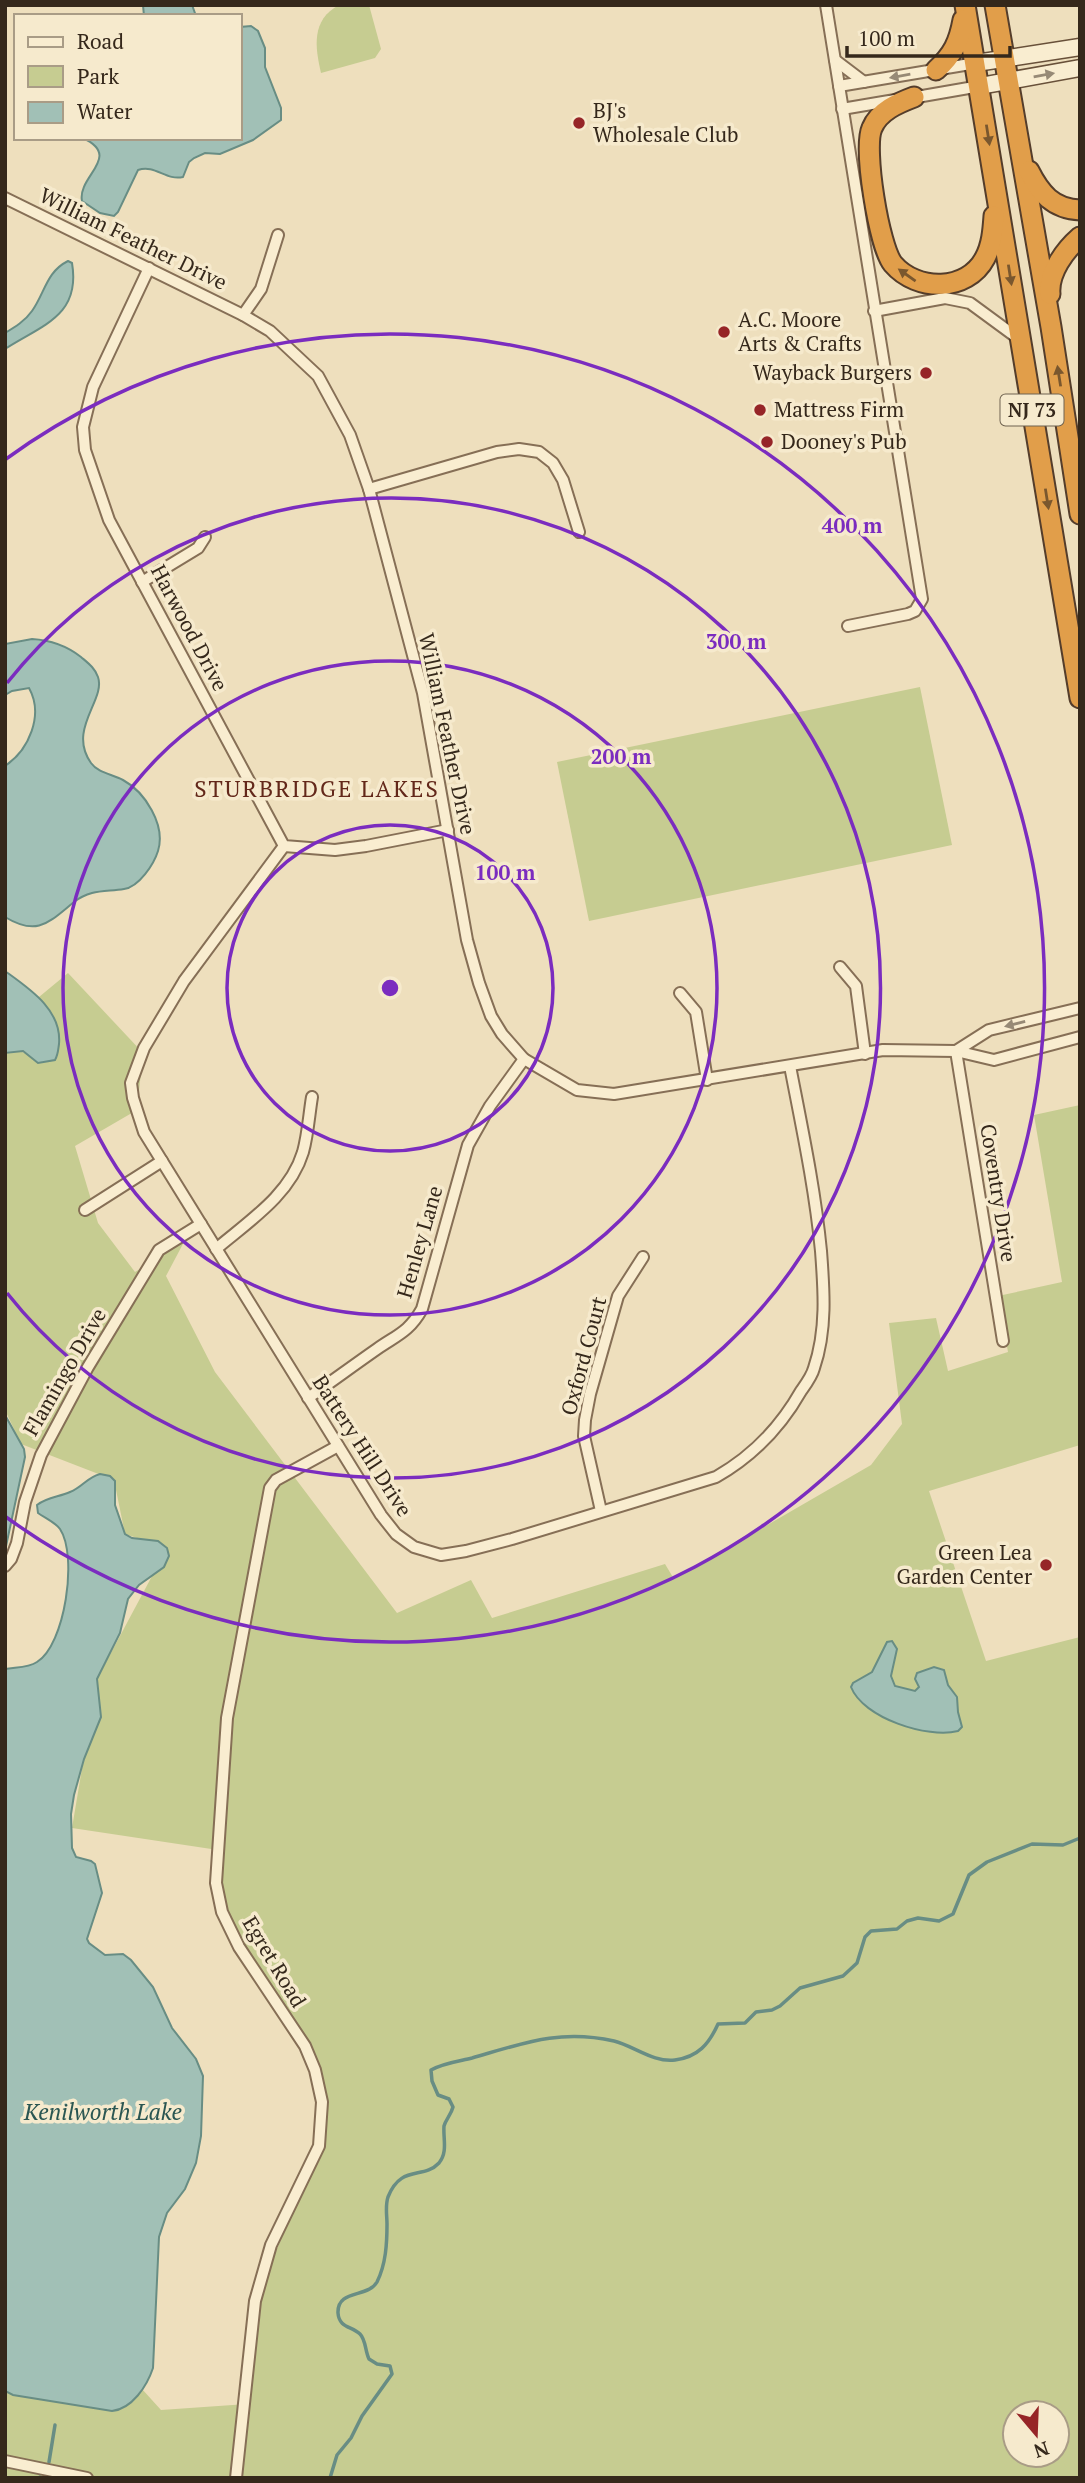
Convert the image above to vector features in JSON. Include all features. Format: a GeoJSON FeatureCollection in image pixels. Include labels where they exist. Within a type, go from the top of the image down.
{"type":"FeatureCollection","features":[{"type":"Feature","properties":{"kind":"highway","name":"NJ 73"},"geometry":{"type":"LineString","coordinates":[[965,5],[1080,698]]}},
{"type":"Feature","properties":{"kind":"highway"},"geometry":{"type":"LineString","coordinates":[[936,70],[950,58],[960,41],[965,5]]}},
{"type":"Feature","properties":{"kind":"highway","name":"NJ 73"},"geometry":{"type":"LineString","coordinates":[[995,5],[1051,327],[1080,514]]}},
{"type":"Feature","properties":{"kind":"highway"},"geometry":{"type":"LineString","coordinates":[[914,97],[896,104],[875,122],[870,131],[867,150],[882,242],[892,264],[918,282],[934,285],[964,279],[984,260],[990,245],[996,183]]}},
{"type":"Feature","properties":{"kind":"highway"},"geometry":{"type":"LineString","coordinates":[[1015,127],[1028,170],[1043,194],[1054,204],[1080,210]]}},
{"type":"Feature","properties":{"kind":"highway"},"geometry":{"type":"LineString","coordinates":[[1051,327],[1049,286],[1067,249],[1080,237]]}},
{"type":"Feature","properties":{"kind":"street"},"geometry":{"type":"LineString","coordinates":[[826,5],[922,598],[915,611],[908,614],[848,626]]}},
{"type":"Feature","properties":{"kind":"street"},"geometry":{"type":"LineString","coordinates":[[839,86],[1080,47]]}},
{"type":"Feature","properties":{"kind":"street"},"geometry":{"type":"LineString","coordinates":[[835,60],[864,82]]}},
{"type":"Feature","properties":{"kind":"street"},"geometry":{"type":"LineString","coordinates":[[842,109],[1080,68]]}},
{"type":"Feature","properties":{"kind":"street","name":"William Feather Drive"},"geometry":{"type":"LineString","coordinates":[[5,198],[243,315],[270,331],[318,376],[350,435],[369,489],[423,693],[467,940],[479,983],[491,1016],[502,1034],[524,1059],[577,1090],[614,1094],[883,1051],[956,1051],[993,1060],[1080,1037]]}},
{"type":"Feature","properties":{"kind":"street"},"geometry":{"type":"LineString","coordinates":[[243,315],[261,289],[278,234]]}},
{"type":"Feature","properties":{"kind":"street","name":"Harwood Drive"},"geometry":{"type":"LineString","coordinates":[[149,268],[93,387],[83,427],[85,450],[109,520],[284,846]]}},
{"type":"Feature","properties":{"kind":"street"},"geometry":{"type":"LineString","coordinates":[[874,311],[945,298],[971,303],[1021,340]]}},
{"type":"Feature","properties":{"kind":"street"},"geometry":{"type":"LineString","coordinates":[[369,489],[497,452],[519,449],[539,453],[553,463],[563,480],[579,532]]}},
{"type":"Feature","properties":{"kind":"street"},"geometry":{"type":"LineString","coordinates":[[142,582],[198,548],[205,537]]}},
{"type":"Feature","properties":{"kind":"street"},"geometry":{"type":"LineString","coordinates":[[284,846],[335,850],[448,830]]}},
{"type":"Feature","properties":{"kind":"street","name":"Battery Hill Drive"},"geometry":{"type":"LineString","coordinates":[[284,846],[184,981],[144,1048],[131,1083],[133,1098],[144,1132],[381,1515],[396,1534],[414,1547],[441,1555],[512,1539],[716,1477],[738,1464],[769,1437],[791,1408],[814,1369],[825,1296],[816,1198],[790,1066]]}},
{"type":"Feature","properties":{"kind":"street"},"geometry":{"type":"LineString","coordinates":[[840,967],[856,986],[865,1054]]}},
{"type":"Feature","properties":{"kind":"street"},"geometry":{"type":"LineString","coordinates":[[680,993],[696,1012],[707,1080]]}},
{"type":"Feature","properties":{"kind":"street"},"geometry":{"type":"LineString","coordinates":[[956,1051],[989,1030],[1080,1008]]}},
{"type":"Feature","properties":{"kind":"street","name":"Coventry Drive"},"geometry":{"type":"LineString","coordinates":[[956,1051],[1003,1341]]}},
{"type":"Feature","properties":{"kind":"street","name":"Henley Lane"},"geometry":{"type":"LineString","coordinates":[[308,1398],[405,1332],[414,1323],[422,1309],[468,1145],[490,1106],[524,1059]]}},
{"type":"Feature","properties":{"kind":"street"},"geometry":{"type":"LineString","coordinates":[[216,1249],[277,1197],[288,1182],[303,1149],[312,1097]]}},
{"type":"Feature","properties":{"kind":"street"},"geometry":{"type":"LineString","coordinates":[[85,1210],[162,1161]]}},
{"type":"Feature","properties":{"kind":"street","name":"Flamingo Drive"},"geometry":{"type":"LineString","coordinates":[[5,1566],[18,1543],[24,1502],[41,1455],[88,1367],[159,1250],[201,1224]]}},
{"type":"Feature","properties":{"kind":"street","name":"Oxford Court"},"geometry":{"type":"LineString","coordinates":[[601,1511],[584,1436],[585,1420],[618,1296],[643,1257]]}},
{"type":"Feature","properties":{"kind":"street","name":"Egret Road"},"geometry":{"type":"LineString","coordinates":[[236,2478],[255,2301],[274,2237],[318,2146],[322,2102],[315,2070],[305,2046],[239,1947],[222,1912],[216,1883],[225,1736],[271,1485],[338,1446]]}},
{"type":"Feature","properties":{"kind":"street"},"geometry":{"type":"LineString","coordinates":[[5,2462],[87,2478]]}},
{"type":"Feature","properties":{"kind":"green space"},"geometry":{"type":"Polygon","coordinates":[[[339,5],[369,5],[381,49],[375,58],[321,73],[317,54],[319,26],[330,11],[339,5]]]}},
{"type":"Feature","properties":{"kind":"green space"},"geometry":{"type":"Polygon","coordinates":[[[920,687],[952,845],[589,921],[557,762],[920,687]]]}},
{"type":"Feature","properties":{"kind":"green space"},"geometry":{"type":"Polygon","coordinates":[[[68,973],[143,1053],[137,1110],[75,1146],[98,1223],[135,1272],[184,1242],[166,1276],[215,1372],[397,1613],[471,1580],[492,1618],[665,1564],[674,1579],[871,1465],[902,1424],[889,1323],[936,1318],[948,1371],[1008,1352],[998,1296],[1062,1282],[1034,1115],[1080,1105],[1080,1445],[929,1491],[986,1661],[1080,1637],[1080,2478],[5,2478],[5,2388],[112,2410],[142,2389],[161,2410],[247,2404],[260,2287],[322,2147],[325,2093],[220,1907],[218,1850],[72,1828],[97,1679],[167,1548],[125,1534],[114,1480],[21,1444],[5,1410],[5,1048],[54,1060],[39,997],[68,973]]]}},
{"type":"Feature","properties":{"kind":"water"},"geometry":{"type":"Polygon","coordinates":[[[143,5],[192,5],[195,14],[144,14],[143,5]]]}},
{"type":"Feature","properties":{"kind":"water"},"geometry":{"type":"Polygon","coordinates":[[[251,26],[258,31],[265,48],[265,67],[281,108],[281,120],[253,140],[220,154],[205,153],[194,158],[189,162],[183,177],[171,177],[150,169],[138,170],[114,216],[100,213],[82,201],[82,192],[99,160],[99,152],[86,140],[242,140],[242,27],[251,26]]]}},
{"type":"Feature","properties":{"kind":"water"},"geometry":{"type":"Polygon","coordinates":[[[68,261],[72,263],[73,281],[71,295],[65,307],[45,325],[5,349],[5,333],[29,315],[50,277],[68,261]]]}},
{"type":"Feature","properties":{"kind":"water"},"geometry":{"type":"Polygon","coordinates":[[[32,639],[52,642],[70,650],[84,659],[95,671],[99,686],[85,727],[85,750],[94,766],[123,780],[139,792],[152,810],[160,841],[153,862],[135,884],[124,889],[86,895],[50,921],[26,926],[5,917],[5,766],[14,759],[27,741],[32,731],[35,709],[29,688],[5,695],[5,644],[32,639]]]}},
{"type":"Feature","properties":{"kind":"water"},"geometry":{"type":"Polygon","coordinates":[[[5,971],[43,1001],[50,1011],[59,1032],[55,1060],[38,1063],[23,1051],[5,1053],[5,971]]]}},
{"type":"Feature","properties":{"kind":"water"},"geometry":{"type":"Polygon","coordinates":[[[5,1415],[24,1449],[25,1457],[5,1551],[5,1415]]]}},
{"type":"Feature","properties":{"kind":"water","name":"Kenilworth Lake"},"geometry":{"type":"Polygon","coordinates":[[[100,1474],[110,1476],[115,1481],[115,1505],[125,1534],[132,1538],[158,1541],[167,1548],[169,1556],[164,1567],[139,1585],[128,1599],[120,1633],[97,1679],[101,1717],[84,1759],[71,1814],[72,1848],[76,1857],[95,1864],[102,1893],[87,1939],[105,1955],[123,1954],[131,1960],[153,1987],[172,2028],[196,2059],[203,2076],[201,2136],[196,2163],[185,2189],[167,2213],[159,2237],[153,2368],[138,2396],[126,2406],[112,2411],[13,2395],[5,2391],[5,1669],[33,1664],[47,1653],[55,1638],[66,1599],[68,1559],[65,1542],[60,1529],[38,1513],[37,1505],[66,1494],[100,1474]]]}},
{"type":"Feature","properties":{"kind":"water"},"geometry":{"type":"Polygon","coordinates":[[[892,1641],[897,1649],[891,1676],[895,1686],[915,1691],[919,1687],[915,1679],[917,1673],[934,1667],[944,1670],[948,1685],[957,1697],[962,1727],[958,1731],[930,1732],[898,1724],[882,1717],[858,1698],[851,1687],[853,1683],[872,1672],[887,1642],[892,1641]]]}},
{"type":"Feature","properties":{"kind":"waterway"},"geometry":{"type":"LineString","coordinates":[[330,2478],[337,2455],[392,2374],[390,2366],[377,2364],[369,2359],[362,2336],[343,2324],[339,2318],[339,2305],[342,2300],[373,2287],[377,2282],[384,2261],[387,2204],[393,2187],[406,2176],[433,2168],[443,2154],[444,2126],[453,2107],[449,2099],[438,2095],[431,2070],[542,2039],[576,2036],[622,2043],[659,2059],[675,2060],[690,2056],[707,2043],[718,2024],[745,2023],[756,2012],[780,2006],[800,1988],[843,1976],[857,1963],[865,1937],[871,1931],[897,1929],[907,1921],[918,1918],[939,1921],[953,1914],[969,1875],[987,1862],[1032,1844],[1063,1845],[1080,1838]]}},
{"type":"Feature","properties":{"kind":"waterway"},"geometry":{"type":"LineString","coordinates":[[49,2462],[55,2425]]}},
{"type":"Feature","properties":{"kind":"place","name":"BJ's Wholesale Club"},"geometry":{"type":"Point","coordinates":[579,123]}},
{"type":"Feature","properties":{"kind":"place","name":"A.C. Moore Arts & Crafts"},"geometry":{"type":"Point","coordinates":[724,332]}},
{"type":"Feature","properties":{"kind":"place","name":"Wayback Burgers"},"geometry":{"type":"Point","coordinates":[926,373]}},
{"type":"Feature","properties":{"kind":"place","name":"Mattress Firm"},"geometry":{"type":"Point","coordinates":[760,410]}},
{"type":"Feature","properties":{"kind":"place","name":"Dooney's Pub"},"geometry":{"type":"Point","coordinates":[767,442]}},
{"type":"Feature","properties":{"kind":"place","name":"Green Lea Garden Center"},"geometry":{"type":"Point","coordinates":[1046,1565]}},
{"type":"Feature","properties":{"kind":"district","name":"STURBRIDGE LAKES"},"geometry":{"type":"Point","coordinates":[317,789]}}]}
